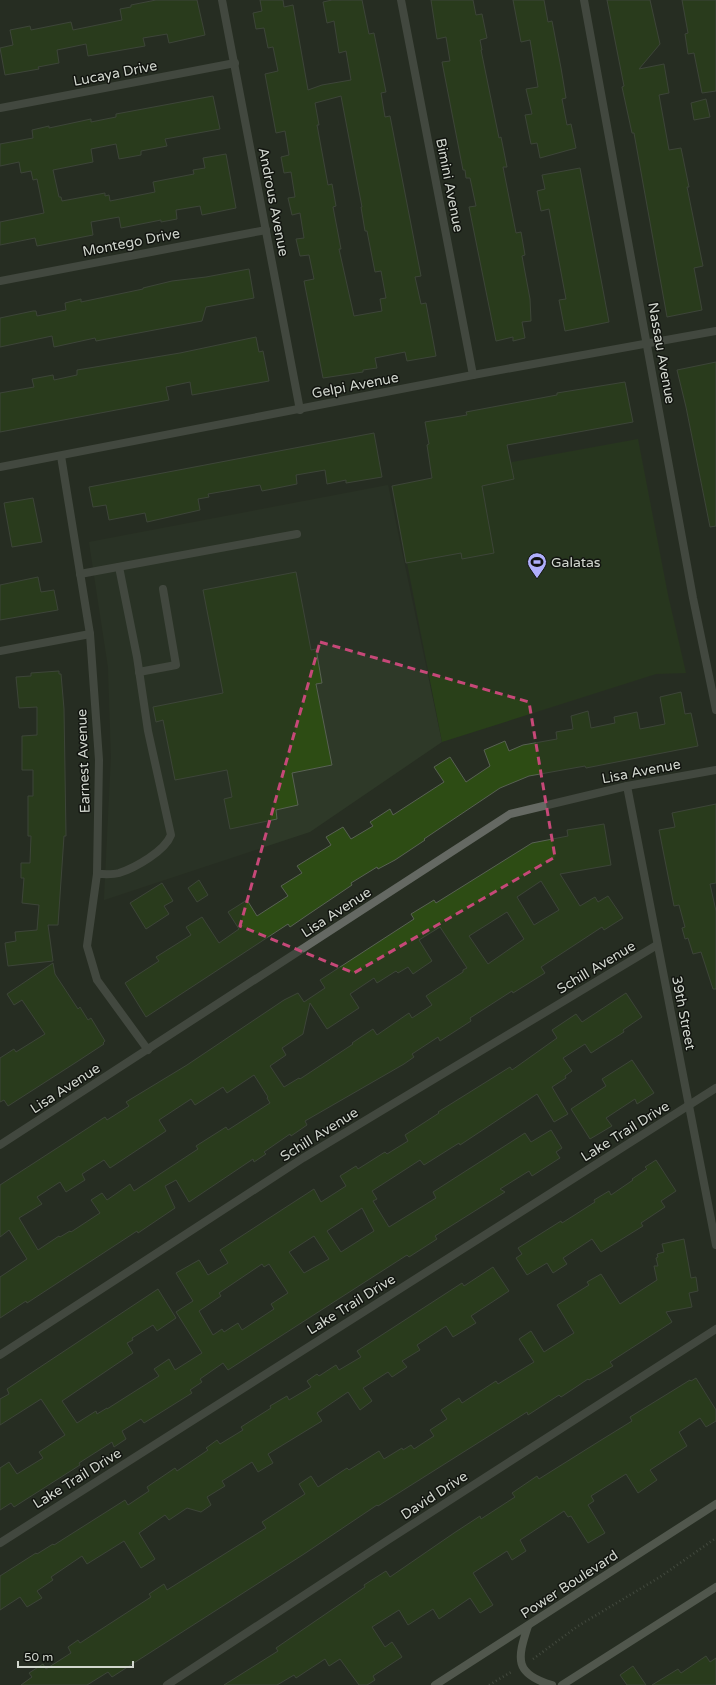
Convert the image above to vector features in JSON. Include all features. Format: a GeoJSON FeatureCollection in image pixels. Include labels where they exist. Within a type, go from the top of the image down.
{"type":"FeatureCollection","features":[{"type":"Feature","properties":{"kind":"street","name":"Androus Avenue"},"geometry":{"type":"LineString","coordinates":[[222,0],[300,410]]}},
{"type":"Feature","properties":{"kind":"street","name":"Bimini Avenue"},"geometry":{"type":"LineString","coordinates":[[401,0],[473,375]]}},
{"type":"Feature","properties":{"kind":"street","name":"Nassau Avenue"},"geometry":{"type":"LineString","coordinates":[[584,0],[693,598],[716,710]]}},
{"type":"Feature","properties":{"kind":"street","name":"Lucaya Drive"},"geometry":{"type":"LineString","coordinates":[[0,108],[235,63]]}},
{"type":"Feature","properties":{"kind":"street","name":"Montego Drive"},"geometry":{"type":"LineString","coordinates":[[0,281],[266,230]]}},
{"type":"Feature","properties":{"kind":"street","name":"Gelpi Avenue"},"geometry":{"type":"LineString","coordinates":[[0,467],[300,410],[473,375],[716,331]]}},
{"type":"Feature","properties":{"kind":"street","name":"Earnest Avenue"},"geometry":{"type":"LineString","coordinates":[[62,456],[90,634],[99,760],[97,874],[87,946],[97,980],[148,1050]]}},
{"type":"Feature","properties":{"kind":"street"},"geometry":{"type":"LineString","coordinates":[[80,574],[297,534]]}},
{"type":"Feature","properties":{"kind":"street"},"geometry":{"type":"LineString","coordinates":[[97,874],[119,873],[144,861],[168,843],[171,835],[148,731],[140,672],[120,567]]}},
{"type":"Feature","properties":{"kind":"street"},"geometry":{"type":"LineString","coordinates":[[140,672],[176,666],[163,589]]}},
{"type":"Feature","properties":{"kind":"street"},"geometry":{"type":"LineString","coordinates":[[0,651],[90,634]]}},
{"type":"Feature","properties":{"kind":"street","name":"Lisa Avenue"},"geometry":{"type":"LineString","coordinates":[[0,1145],[510,814],[627,786],[716,770]]}},
{"type":"Feature","properties":{"kind":"street","name":"39th Street"},"geometry":{"type":"LineString","coordinates":[[627,786],[716,1245]]}},
{"type":"Feature","properties":{"kind":"street","name":"Schill Avenue"},"geometry":{"type":"LineString","coordinates":[[0,1355],[303,1158],[658,945]]}},
{"type":"Feature","properties":{"kind":"street","name":"Lake Trail Drive"},"geometry":{"type":"LineString","coordinates":[[0,1543],[716,1088]]}},
{"type":"Feature","properties":{"kind":"street","name":"David Drive"},"geometry":{"type":"LineString","coordinates":[[167,1685],[395,1535],[716,1329]]}},
{"type":"Feature","properties":{"kind":"street","name":"Power Boulevard"},"geometry":{"type":"LineString","coordinates":[[435,1685],[716,1504]]}},
{"type":"Feature","properties":{"kind":"street"},"geometry":{"type":"LineString","coordinates":[[562,1685],[716,1588]]}},
{"type":"Feature","properties":{"kind":"street"},"geometry":{"type":"LineString","coordinates":[[528,1626],[520,1650],[520,1660],[522,1665],[529,1675],[537,1681],[552,1685]]}},
{"type":"Feature","properties":{"kind":"path"},"geometry":{"type":"LineString","coordinates":[[489,1685],[536,1657],[578,1626],[660,1577],[716,1538]]}},
{"type":"Feature","properties":{"kind":"highlighted area"},"geometry":{"type":"Polygon","coordinates":[[[320,642],[529,702],[555,857],[354,973],[240,926],[320,642]]]}},
{"type":"Feature","properties":{"kind":"shaded area"},"geometry":{"type":"Polygon","coordinates":[[[388,485],[442,742],[310,832],[104,900],[111,757],[108,667],[89,542],[388,485]]]}},
{"type":"Feature","properties":{"kind":"green space","name":"Galatas"},"geometry":{"type":"Polygon","coordinates":[[[638,439],[668,595],[686,673],[656,674],[442,742],[392,486],[469,470],[638,439]]]}},
{"type":"Feature","properties":{"kind":"building"},"geometry":{"type":"Polygon","coordinates":[[[156,0],[197,0],[205,35],[169,43],[167,34],[143,38],[145,46],[88,56],[86,44],[57,50],[59,63],[38,67],[39,69],[5,75],[0,48],[13,45],[10,30],[30,26],[31,30],[71,22],[73,30],[122,20],[120,9],[131,7],[131,5],[156,0]]]}},
{"type":"Feature","properties":{"kind":"building"},"geometry":{"type":"Polygon","coordinates":[[[260,0],[283,0],[284,7],[293,5],[308,90],[322,85],[351,80],[346,51],[339,53],[334,21],[327,23],[323,2],[332,0],[362,0],[369,34],[374,33],[386,92],[381,93],[385,117],[390,116],[421,276],[415,277],[421,304],[426,303],[436,356],[407,361],[405,352],[375,358],[377,368],[363,370],[363,372],[323,378],[304,281],[314,279],[309,255],[300,256],[296,239],[304,238],[300,213],[292,215],[288,198],[295,197],[291,172],[284,173],[281,157],[289,155],[285,131],[276,133],[265,74],[278,71],[273,47],[268,48],[264,28],[256,29],[253,13],[262,11],[260,0]],[[341,96],[315,103],[319,125],[317,125],[328,185],[332,184],[336,206],[333,207],[341,249],[339,249],[354,316],[382,311],[380,299],[386,298],[381,271],[375,272],[367,231],[365,231],[362,207],[341,96]]]}},
{"type":"Feature","properties":{"kind":"building"},"geometry":{"type":"Polygon","coordinates":[[[431,0],[473,0],[476,15],[482,14],[487,38],[480,40],[481,50],[499,138],[501,137],[507,167],[503,167],[516,233],[521,232],[525,255],[522,256],[530,299],[531,321],[522,322],[525,338],[513,341],[513,337],[496,341],[469,207],[476,206],[470,178],[466,178],[465,170],[463,170],[442,62],[450,61],[446,37],[437,39],[431,0]]]}},
{"type":"Feature","properties":{"kind":"building"},"geometry":{"type":"Polygon","coordinates":[[[513,0],[544,0],[548,22],[552,21],[561,68],[566,98],[562,99],[567,125],[571,124],[576,148],[540,158],[537,143],[531,144],[525,115],[532,114],[526,89],[538,87],[530,40],[521,42],[513,0]]]}},
{"type":"Feature","properties":{"kind":"building"},"geometry":{"type":"Polygon","coordinates":[[[607,0],[650,0],[660,44],[639,69],[664,64],[669,93],[659,95],[669,150],[681,148],[689,187],[687,187],[703,266],[694,268],[702,310],[667,317],[634,133],[632,133],[622,87],[624,86],[607,0]]]}},
{"type":"Feature","properties":{"kind":"building"},"geometry":{"type":"Polygon","coordinates":[[[682,0],[716,0],[716,91],[702,93],[694,53],[688,54],[685,34],[688,33],[682,0]]]}},
{"type":"Feature","properties":{"kind":"building"},"geometry":{"type":"Polygon","coordinates":[[[213,96],[220,129],[165,139],[167,146],[141,151],[141,155],[119,159],[116,144],[91,149],[93,162],[53,170],[59,197],[61,197],[62,201],[105,193],[105,196],[109,195],[110,201],[155,192],[153,182],[194,174],[193,170],[205,168],[203,158],[226,154],[236,208],[202,215],[200,206],[176,210],[177,219],[161,222],[161,220],[121,228],[119,217],[91,222],[93,235],[37,246],[35,238],[0,245],[0,222],[44,213],[37,179],[33,180],[31,171],[21,173],[19,162],[0,166],[0,144],[33,138],[32,130],[49,126],[49,128],[91,119],[91,122],[116,117],[116,114],[213,96]]]}},
{"type":"Feature","properties":{"kind":"building"},"geometry":{"type":"Polygon","coordinates":[[[706,99],[710,117],[694,120],[691,103],[706,99]]]}},
{"type":"Feature","properties":{"kind":"building"},"geometry":{"type":"Polygon","coordinates":[[[580,168],[609,322],[565,331],[559,300],[566,299],[549,209],[541,211],[537,191],[545,189],[542,175],[580,168]]]}},
{"type":"Feature","properties":{"kind":"building"},"geometry":{"type":"Polygon","coordinates":[[[249,269],[254,298],[206,307],[202,321],[96,341],[95,338],[54,347],[52,336],[0,347],[0,318],[33,311],[36,311],[37,316],[66,310],[65,303],[81,299],[81,302],[143,289],[172,281],[206,277],[249,269]]]}},
{"type":"Feature","properties":{"kind":"building"},"geometry":{"type":"Polygon","coordinates":[[[256,337],[259,352],[263,351],[269,381],[192,395],[190,382],[166,387],[169,400],[0,432],[0,393],[34,387],[32,379],[53,375],[54,380],[77,375],[77,370],[180,353],[256,337]]]}},
{"type":"Feature","properties":{"kind":"building"},"geometry":{"type":"Polygon","coordinates":[[[716,362],[716,526],[710,527],[677,370],[716,362]]]}},
{"type":"Feature","properties":{"kind":"building"},"geometry":{"type":"Polygon","coordinates":[[[625,382],[633,422],[507,445],[514,479],[482,486],[494,553],[462,559],[461,553],[406,563],[392,486],[432,478],[427,445],[429,444],[425,422],[467,415],[466,412],[557,395],[557,393],[625,382]]]}},
{"type":"Feature","properties":{"kind":"building"},"geometry":{"type":"Polygon","coordinates":[[[374,433],[382,477],[346,483],[346,480],[327,484],[325,470],[296,475],[297,484],[262,491],[260,485],[208,494],[209,497],[198,499],[200,510],[147,522],[145,513],[109,520],[106,505],[93,507],[89,487],[374,433]]]}},
{"type":"Feature","properties":{"kind":"building"},"geometry":{"type":"Polygon","coordinates":[[[33,498],[42,542],[12,547],[4,503],[33,498]]]}},
{"type":"Feature","properties":{"kind":"building"},"geometry":{"type":"Polygon","coordinates":[[[296,572],[311,650],[316,649],[322,683],[316,684],[332,765],[292,773],[298,805],[276,810],[277,819],[230,829],[224,799],[232,797],[227,770],[175,780],[163,720],[156,722],[153,707],[223,693],[203,590],[296,572]]]}},
{"type":"Feature","properties":{"kind":"building"},"geometry":{"type":"Polygon","coordinates":[[[38,577],[41,592],[54,590],[58,610],[0,620],[0,585],[38,577]]]}},
{"type":"Feature","properties":{"kind":"building"},"geometry":{"type":"Polygon","coordinates":[[[59,671],[59,674],[61,674],[64,709],[66,836],[64,836],[58,925],[48,925],[53,961],[8,966],[5,943],[16,941],[15,932],[37,930],[39,905],[22,903],[24,878],[21,878],[21,863],[30,863],[31,836],[28,836],[28,796],[33,796],[33,770],[22,770],[22,736],[37,735],[37,707],[19,708],[16,677],[31,676],[31,673],[59,671]]]}},
{"type":"Feature","properties":{"kind":"building"},"geometry":{"type":"Polygon","coordinates":[[[681,692],[685,714],[691,713],[698,746],[586,768],[585,766],[529,776],[500,788],[395,860],[378,869],[377,867],[351,883],[352,885],[290,927],[288,924],[146,1017],[125,983],[159,961],[156,957],[191,935],[186,927],[202,917],[219,943],[239,929],[228,912],[247,900],[257,916],[288,896],[281,886],[302,873],[297,866],[331,845],[326,837],[343,827],[351,839],[373,826],[370,822],[390,809],[393,815],[444,782],[434,767],[450,757],[466,782],[490,766],[484,750],[505,741],[509,751],[523,745],[557,739],[556,732],[573,729],[571,716],[588,711],[591,728],[615,723],[614,717],[637,712],[640,729],[665,724],[660,697],[681,692]]]}},
{"type":"Feature","properties":{"kind":"building"},"geometry":{"type":"Polygon","coordinates":[[[716,804],[716,883],[710,884],[716,911],[716,989],[713,989],[701,952],[693,954],[688,938],[685,939],[682,928],[685,927],[679,905],[674,906],[659,830],[675,827],[672,813],[716,804]]]}},
{"type":"Feature","properties":{"kind":"building"},"geometry":{"type":"Polygon","coordinates":[[[604,824],[611,865],[560,874],[580,906],[595,897],[598,902],[608,896],[623,918],[604,930],[602,927],[541,967],[545,973],[513,993],[512,991],[470,1018],[471,1021],[440,1041],[438,1037],[412,1054],[414,1057],[404,1064],[305,1121],[307,1125],[291,1136],[290,1134],[264,1152],[266,1154],[254,1162],[253,1159],[189,1202],[176,1180],[165,1186],[175,1208],[27,1303],[26,1301],[0,1318],[0,1277],[27,1259],[9,1230],[0,1237],[0,1185],[105,1117],[107,1120],[129,1106],[126,1102],[187,1065],[284,1000],[298,993],[304,1002],[325,988],[320,980],[414,919],[411,914],[434,900],[436,903],[532,843],[568,836],[567,830],[604,824]],[[541,881],[517,897],[534,925],[559,910],[541,881]],[[507,912],[469,936],[488,964],[524,939],[507,912]],[[440,927],[419,940],[432,961],[413,974],[408,967],[398,973],[396,971],[377,983],[374,978],[350,994],[359,1008],[327,1029],[310,1003],[303,1034],[282,1048],[286,1055],[270,1066],[284,1087],[299,1078],[300,1079],[373,1029],[377,1035],[409,1013],[412,1018],[432,1005],[426,996],[467,968],[440,927]],[[254,1075],[227,1093],[223,1087],[195,1105],[191,1099],[159,1120],[166,1131],[110,1168],[104,1160],[82,1174],[85,1180],[66,1192],[60,1182],[37,1197],[42,1204],[19,1218],[38,1250],[59,1236],[60,1237],[70,1231],[71,1232],[100,1213],[91,1200],[102,1193],[107,1200],[130,1184],[134,1191],[198,1149],[196,1146],[226,1127],[228,1130],[270,1103],[267,1098],[268,1097],[254,1075]]]}},
{"type":"Feature","properties":{"kind":"building"},"geometry":{"type":"Polygon","coordinates":[[[199,880],[208,895],[197,902],[188,888],[199,880]]]}},
{"type":"Feature","properties":{"kind":"building"},"geometry":{"type":"Polygon","coordinates":[[[162,883],[173,901],[164,906],[169,914],[146,929],[130,903],[162,883]]]}},
{"type":"Feature","properties":{"kind":"building"},"geometry":{"type":"Polygon","coordinates":[[[53,963],[55,974],[78,1009],[80,1007],[88,1020],[91,1018],[105,1041],[103,1043],[104,1044],[8,1106],[4,1100],[0,1102],[0,1058],[14,1049],[16,1052],[45,1034],[22,1000],[14,1005],[7,994],[53,963]]]}},
{"type":"Feature","properties":{"kind":"building"},"geometry":{"type":"Polygon","coordinates":[[[626,993],[642,1017],[623,1030],[624,1032],[591,1053],[585,1044],[563,1058],[572,1071],[565,1076],[566,1078],[552,1087],[568,1114],[554,1122],[537,1094],[460,1145],[459,1143],[424,1165],[420,1160],[372,1191],[377,1199],[373,1201],[389,1227],[436,1198],[433,1192],[525,1133],[531,1142],[551,1130],[562,1148],[556,1152],[560,1158],[532,1176],[529,1171],[500,1189],[505,1192],[435,1236],[437,1239],[409,1257],[407,1255],[228,1370],[223,1363],[200,1379],[202,1382],[190,1390],[192,1393],[144,1423],[141,1419],[122,1431],[126,1439],[114,1447],[112,1442],[79,1463],[80,1465],[14,1507],[11,1503],[0,1510],[0,1468],[9,1462],[17,1474],[43,1458],[39,1452],[65,1435],[41,1399],[0,1425],[0,1399],[9,1394],[7,1389],[158,1289],[176,1318],[157,1331],[153,1325],[132,1338],[133,1340],[127,1343],[133,1353],[62,1401],[77,1423],[96,1411],[97,1414],[107,1409],[159,1376],[154,1369],[169,1359],[175,1370],[202,1353],[176,1312],[193,1301],[176,1273],[199,1260],[208,1275],[228,1263],[220,1250],[314,1189],[321,1202],[346,1186],[340,1176],[356,1166],[358,1169],[385,1152],[387,1154],[408,1141],[405,1135],[439,1113],[438,1112],[510,1067],[512,1070],[557,1038],[552,1030],[576,1014],[582,1022],[626,993]],[[362,1208],[327,1231],[341,1252],[374,1231],[362,1208]],[[314,1236],[289,1252],[304,1273],[329,1259],[314,1236]],[[262,1264],[219,1293],[221,1296],[199,1311],[213,1335],[222,1329],[224,1332],[238,1323],[242,1330],[274,1309],[271,1304],[288,1293],[269,1264],[264,1267],[262,1264]]]}},
{"type":"Feature","properties":{"kind":"building"},"geometry":{"type":"Polygon","coordinates":[[[632,1060],[654,1093],[637,1104],[635,1099],[606,1118],[612,1126],[590,1139],[571,1109],[606,1086],[602,1079],[632,1060]]]}},
{"type":"Feature","properties":{"kind":"building"},"geometry":{"type":"Polygon","coordinates":[[[656,1160],[676,1191],[661,1201],[665,1207],[641,1223],[643,1226],[601,1252],[592,1239],[563,1258],[567,1264],[553,1273],[547,1263],[527,1275],[516,1258],[522,1254],[518,1248],[561,1221],[562,1223],[595,1202],[594,1200],[609,1191],[611,1195],[633,1180],[632,1179],[647,1169],[645,1167],[656,1160]]]}},
{"type":"Feature","properties":{"kind":"building"},"geometry":{"type":"Polygon","coordinates":[[[684,1239],[691,1278],[696,1277],[698,1291],[689,1293],[692,1307],[666,1312],[672,1322],[610,1362],[613,1366],[589,1380],[588,1379],[561,1397],[559,1395],[528,1415],[527,1412],[378,1506],[377,1505],[304,1554],[112,1677],[108,1672],[87,1685],[21,1685],[32,1677],[29,1673],[43,1664],[46,1669],[71,1653],[68,1647],[78,1640],[80,1643],[151,1597],[149,1594],[164,1584],[167,1590],[266,1528],[262,1522],[305,1494],[299,1484],[311,1476],[318,1487],[347,1468],[349,1470],[379,1451],[384,1459],[402,1448],[403,1450],[411,1445],[414,1449],[434,1436],[430,1430],[447,1419],[441,1410],[459,1398],[462,1403],[496,1381],[498,1384],[534,1362],[519,1339],[531,1331],[544,1352],[574,1333],[557,1305],[589,1285],[587,1282],[601,1274],[620,1304],[657,1280],[654,1266],[658,1266],[656,1258],[658,1257],[657,1254],[664,1252],[662,1244],[684,1239]]]}},
{"type":"Feature","properties":{"kind":"building"},"geometry":{"type":"Polygon","coordinates":[[[493,1267],[509,1291],[471,1316],[476,1323],[453,1337],[446,1326],[417,1345],[420,1350],[402,1361],[407,1367],[392,1377],[388,1372],[363,1388],[372,1401],[360,1410],[348,1392],[317,1413],[322,1421],[268,1454],[273,1463],[258,1472],[252,1462],[222,1481],[225,1486],[207,1497],[211,1505],[201,1512],[187,1508],[169,1520],[165,1515],[139,1533],[155,1559],[141,1568],[124,1541],[87,1564],[82,1556],[51,1577],[53,1580],[37,1591],[42,1598],[27,1607],[20,1597],[0,1610],[0,1576],[36,1553],[37,1554],[53,1544],[54,1545],[125,1500],[128,1505],[149,1491],[147,1487],[175,1468],[177,1471],[208,1450],[206,1448],[217,1440],[220,1444],[243,1430],[241,1427],[271,1408],[270,1406],[287,1396],[289,1400],[311,1387],[307,1381],[317,1374],[319,1376],[336,1365],[339,1370],[361,1357],[357,1351],[462,1283],[464,1286],[493,1267]]]}},
{"type":"Feature","properties":{"kind":"building"},"geometry":{"type":"Polygon","coordinates":[[[696,1378],[716,1410],[716,1421],[706,1427],[700,1418],[679,1432],[687,1446],[650,1470],[657,1480],[638,1493],[626,1474],[591,1496],[594,1501],[588,1505],[605,1533],[588,1543],[571,1516],[568,1517],[564,1511],[520,1540],[526,1551],[512,1560],[507,1551],[473,1573],[493,1605],[480,1613],[470,1598],[439,1619],[433,1609],[408,1625],[399,1610],[372,1627],[385,1647],[392,1642],[402,1657],[373,1676],[375,1680],[367,1685],[359,1685],[340,1659],[329,1666],[325,1659],[296,1678],[294,1675],[277,1685],[224,1685],[278,1651],[276,1648],[365,1587],[364,1585],[386,1571],[390,1577],[480,1516],[481,1519],[515,1497],[512,1493],[537,1476],[539,1479],[632,1421],[630,1417],[690,1380],[691,1381],[696,1378]]]}},
{"type":"Feature","properties":{"kind":"building"},"geometry":{"type":"Polygon","coordinates":[[[706,1656],[710,1662],[716,1658],[716,1685],[652,1685],[678,1669],[681,1673],[706,1656]]]}},
{"type":"Feature","properties":{"kind":"building"},"geometry":{"type":"Polygon","coordinates":[[[633,1666],[646,1685],[627,1685],[620,1675],[633,1666]]]}},
{"type":"Feature","properties":{"kind":"place","name":"Galatas"},"geometry":{"type":"Point","coordinates":[537,579]}}]}
